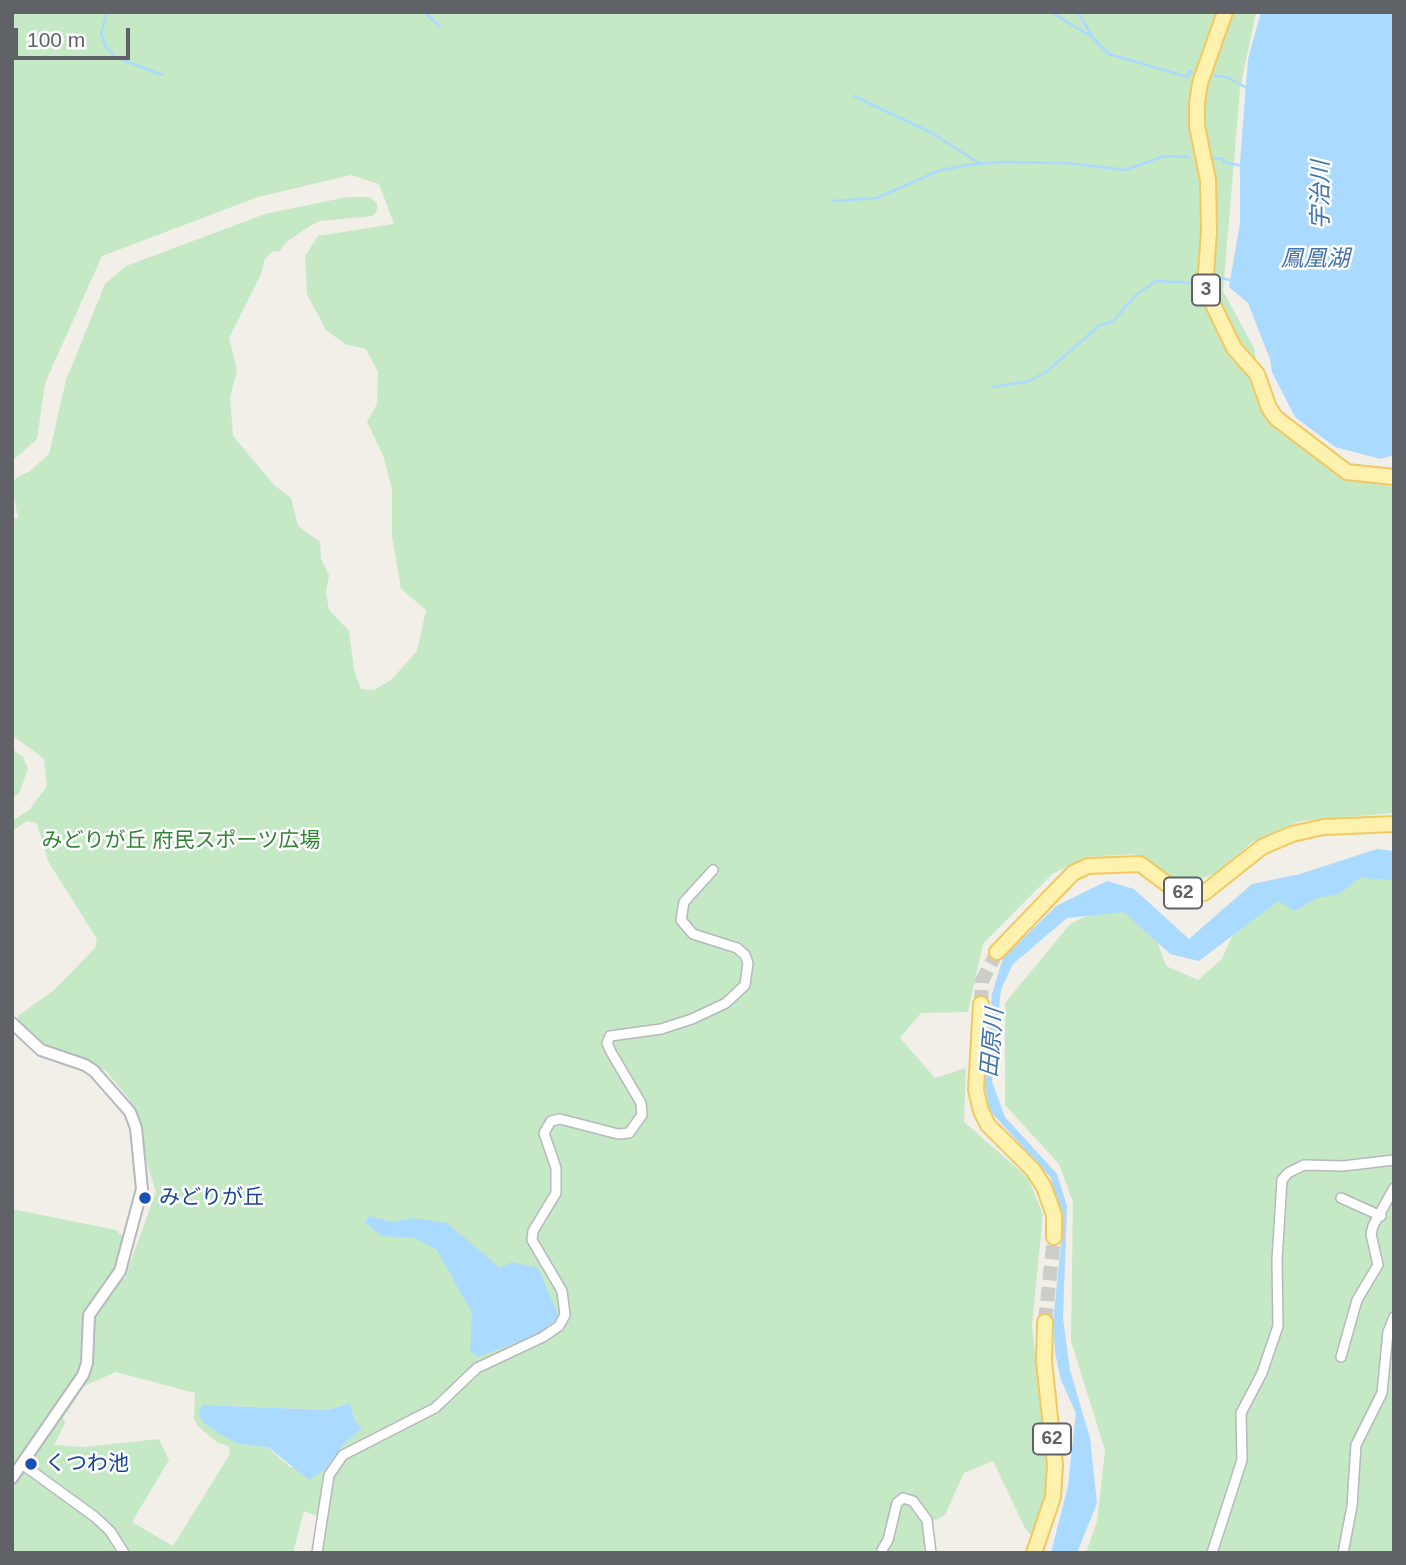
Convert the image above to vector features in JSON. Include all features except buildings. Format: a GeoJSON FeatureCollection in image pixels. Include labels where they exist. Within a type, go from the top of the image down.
{"type":"FeatureCollection","features":[{"type":"Feature","properties":{"kind":"main road","name":"3"},"geometry":{"type":"LineString","coordinates":[[1225,12],[1200,83],[1196,103],[1197,126],[1208,180],[1209,231],[1205,288],[1234,348],[1257,374],[1269,408],[1276,418],[1347,472],[1394,477]]}},
{"type":"Feature","properties":{"kind":"main road","name":"62"},"geometry":{"type":"LineString","coordinates":[[997,952],[1073,873],[1088,866],[1140,863],[1175,890],[1188,895],[1204,893],[1262,847],[1292,834],[1335,826],[1394,824]]}},
{"type":"Feature","properties":{"kind":"main road"},"geometry":{"type":"LineString","coordinates":[[981,1004],[976,1090],[981,1111],[988,1125],[1033,1170],[1044,1187],[1054,1215],[1054,1237]]}},
{"type":"Feature","properties":{"kind":"main road","name":"62"},"geometry":{"type":"LineString","coordinates":[[1034,1553],[1044,1531],[1053,1497],[1055,1465],[1044,1361],[1045,1322]]}},
{"type":"Feature","properties":{"kind":"street"},"geometry":{"type":"LineString","coordinates":[[317,1553],[330,1475],[343,1455],[435,1408],[477,1368],[543,1337],[559,1326],[565,1315],[562,1291],[532,1240],[533,1231],[556,1193],[556,1168],[544,1133],[551,1121],[559,1119],[618,1134],[629,1133],[642,1115],[641,1103],[611,1052],[607,1043],[610,1036],[661,1029],[692,1019],[726,1003],[745,985],[748,963],[745,955],[737,948],[693,934],[681,920],[684,901],[713,870]]}},
{"type":"Feature","properties":{"kind":"street"},"geometry":{"type":"LineString","coordinates":[[12,1023],[41,1050],[85,1065],[94,1071],[131,1112],[136,1128],[142,1189],[120,1271],[89,1315],[87,1363],[83,1375],[12,1478]]}},
{"type":"Feature","properties":{"kind":"street"},"geometry":{"type":"LineString","coordinates":[[1212,1553],[1242,1460],[1241,1413],[1262,1373],[1278,1326],[1277,1260],[1282,1180],[1288,1173],[1304,1165],[1343,1166],[1394,1160]]}},
{"type":"Feature","properties":{"kind":"street"},"geometry":{"type":"LineString","coordinates":[[1341,1357],[1356,1300],[1378,1265],[1371,1234],[1381,1216],[1384,1202],[1394,1188]]}},
{"type":"Feature","properties":{"kind":"street"},"geometry":{"type":"LineString","coordinates":[[1341,1198],[1381,1216]]}},
{"type":"Feature","properties":{"kind":"street"},"geometry":{"type":"LineString","coordinates":[[1343,1553],[1352,1506],[1356,1445],[1382,1394],[1388,1332],[1394,1317]]}},
{"type":"Feature","properties":{"kind":"street"},"geometry":{"type":"LineString","coordinates":[[22,1464],[95,1517],[110,1531],[124,1553]]}},
{"type":"Feature","properties":{"kind":"street"},"geometry":{"type":"LineString","coordinates":[[882,1549],[888,1540],[897,1503],[903,1498],[913,1501],[927,1520],[931,1553]]}},
{"type":"Feature","properties":{"kind":"green space","name":"みどりが丘 府民スポーツ広場"},"geometry":{"type":"Polygon","coordinates":[[[12,12],[1256,12],[1240,89],[1223,291],[1254,348],[1266,420],[1345,477],[1394,487],[1394,813],[1300,821],[1252,842],[1218,872],[1185,885],[1134,854],[1085,857],[1052,874],[983,944],[968,1012],[921,1013],[900,1038],[935,1078],[966,1068],[964,1122],[1028,1178],[1043,1214],[1032,1325],[1048,1481],[1033,1537],[1025,1528],[993,1461],[964,1473],[945,1515],[926,1525],[928,1553],[313,1553],[322,1518],[304,1511],[293,1553],[12,1553],[12,1209],[116,1230],[123,1237],[118,1262],[124,1280],[156,1192],[146,1160],[140,1120],[129,1099],[106,1071],[35,1039],[19,1022],[18,1016],[54,990],[95,948],[97,939],[48,861],[37,823],[27,821],[12,831],[12,821],[29,810],[47,786],[44,759],[12,735],[12,519],[18,518],[12,487],[16,478],[30,471],[49,454],[66,380],[105,284],[126,266],[265,214],[347,197],[369,197],[377,203],[373,216],[320,221],[285,243],[279,252],[273,251],[265,259],[261,274],[229,338],[237,371],[230,397],[233,436],[274,485],[291,498],[298,526],[320,542],[321,559],[329,575],[326,593],[329,610],[349,631],[354,670],[361,689],[374,690],[391,680],[417,651],[426,610],[401,589],[392,536],[392,489],[383,455],[367,422],[377,404],[378,372],[366,349],[345,344],[326,330],[307,294],[305,256],[318,236],[394,224],[379,184],[351,175],[258,197],[102,256],[45,383],[37,439],[12,461],[12,12]],[[116,1372],[84,1386],[63,1418],[65,1423],[54,1445],[84,1447],[159,1439],[169,1460],[132,1522],[173,1546],[230,1454],[229,1446],[218,1443],[199,1427],[194,1419],[195,1393],[116,1372]],[[350,1403],[328,1410],[203,1405],[267,1447],[290,1467],[325,1469],[345,1443],[355,1421],[350,1403]]]}},
{"type":"Feature","properties":{"kind":"green space"},"geometry":{"type":"Polygon","coordinates":[[[12,749],[23,757],[28,769],[19,793],[12,799],[12,749]]]}},
{"type":"Feature","properties":{"kind":"green space"},"geometry":{"type":"Polygon","coordinates":[[[1376,869],[1394,875],[1394,1553],[1086,1553],[1097,1521],[1105,1450],[1071,1341],[1073,1202],[1059,1164],[1005,1105],[1005,1003],[1070,924],[1108,906],[1133,913],[1152,927],[1166,966],[1198,980],[1222,959],[1243,911],[1376,869]]]}},
{"type":"Feature","properties":{"kind":"water","name":"鳳凰湖"},"geometry":{"type":"Polygon","coordinates":[[[1261,12],[1394,12],[1394,455],[1381,459],[1335,447],[1295,417],[1272,372],[1270,359],[1248,303],[1229,287],[1240,223],[1240,162],[1248,59],[1261,12]]]}},
{"type":"Feature","properties":{"kind":"water","name":"田原川"},"geometry":{"type":"Polygon","coordinates":[[[1377,849],[1394,851],[1394,880],[1360,878],[1339,894],[1317,898],[1295,911],[1278,901],[1199,961],[1170,954],[1124,912],[1067,918],[1013,964],[1001,989],[992,1082],[1005,1117],[1057,1174],[1067,1206],[1063,1318],[1070,1370],[1090,1438],[1097,1503],[1077,1553],[1051,1553],[1068,1486],[1076,1413],[1061,1380],[1055,1352],[1053,1322],[1062,1233],[1051,1178],[990,1111],[985,1087],[992,994],[1003,958],[1056,906],[1107,881],[1134,889],[1189,939],[1252,884],[1300,874],[1377,849]]]}},
{"type":"Feature","properties":{"kind":"water"},"geometry":{"type":"Polygon","coordinates":[[[369,1216],[393,1222],[411,1218],[447,1223],[500,1268],[512,1262],[538,1268],[559,1317],[538,1334],[478,1357],[470,1351],[472,1313],[437,1250],[415,1238],[381,1236],[365,1222],[369,1216]]]}},
{"type":"Feature","properties":{"kind":"water"},"geometry":{"type":"Polygon","coordinates":[[[350,1403],[355,1421],[362,1428],[345,1443],[325,1469],[309,1480],[268,1447],[239,1444],[204,1423],[198,1413],[203,1405],[328,1410],[350,1403]]]}},
{"type":"Feature","properties":{"kind":"waterway"},"geometry":{"type":"LineString","coordinates":[[107,12],[101,33],[106,47],[115,57],[162,75]]}},
{"type":"Feature","properties":{"kind":"waterway"},"geometry":{"type":"LineString","coordinates":[[424,12],[440,27]]}},
{"type":"Feature","properties":{"kind":"waterway"},"geometry":{"type":"LineString","coordinates":[[843,12],[867,12]]}},
{"type":"Feature","properties":{"kind":"waterway"},"geometry":{"type":"LineString","coordinates":[[994,12],[1008,12]]}},
{"type":"Feature","properties":{"kind":"waterway"},"geometry":{"type":"LineString","coordinates":[[1051,12],[1092,37],[1109,54],[1188,77],[1189,71],[1192,72]]}},
{"type":"Feature","properties":{"kind":"waterway"},"geometry":{"type":"LineString","coordinates":[[1078,12],[1092,36]]}},
{"type":"Feature","properties":{"kind":"waterway"},"geometry":{"type":"LineString","coordinates":[[1215,76],[1227,77],[1247,88]]}},
{"type":"Feature","properties":{"kind":"waterway"},"geometry":{"type":"LineString","coordinates":[[854,96],[932,133],[980,164]]}},
{"type":"Feature","properties":{"kind":"waterway"},"geometry":{"type":"LineString","coordinates":[[833,201],[877,198],[938,171],[967,165],[999,162],[1066,163],[1126,170],[1164,156],[1188,157]]}},
{"type":"Feature","properties":{"kind":"waterway"},"geometry":{"type":"LineString","coordinates":[[1211,159],[1222,158],[1224,162],[1243,166]]}},
{"type":"Feature","properties":{"kind":"waterway"},"geometry":{"type":"LineString","coordinates":[[1212,282],[1217,283],[1221,278],[1234,281]]}},
{"type":"Feature","properties":{"kind":"waterway"},"geometry":{"type":"LineString","coordinates":[[993,387],[1029,381],[1046,372],[1100,325],[1112,322],[1135,296],[1156,281],[1198,283]]}},
{"type":"Feature","properties":{"kind":"tunnel"},"geometry":{"type":"LineString","coordinates":[[981,1004],[982,981],[997,952]]}},
{"type":"Feature","properties":{"kind":"tunnel"},"geometry":{"type":"LineString","coordinates":[[1045,1322],[1054,1237]]}},
{"type":"Feature","properties":{"kind":"place","name":"みどりが丘"},"geometry":{"type":"Point","coordinates":[145,1198]}},
{"type":"Feature","properties":{"kind":"place","name":"くつわ池"},"geometry":{"type":"Point","coordinates":[31,1464]}},
{"type":"Feature","properties":{"kind":"water label","name":"宇治川"},"geometry":{"type":"Point","coordinates":[1322,195]}}]}
